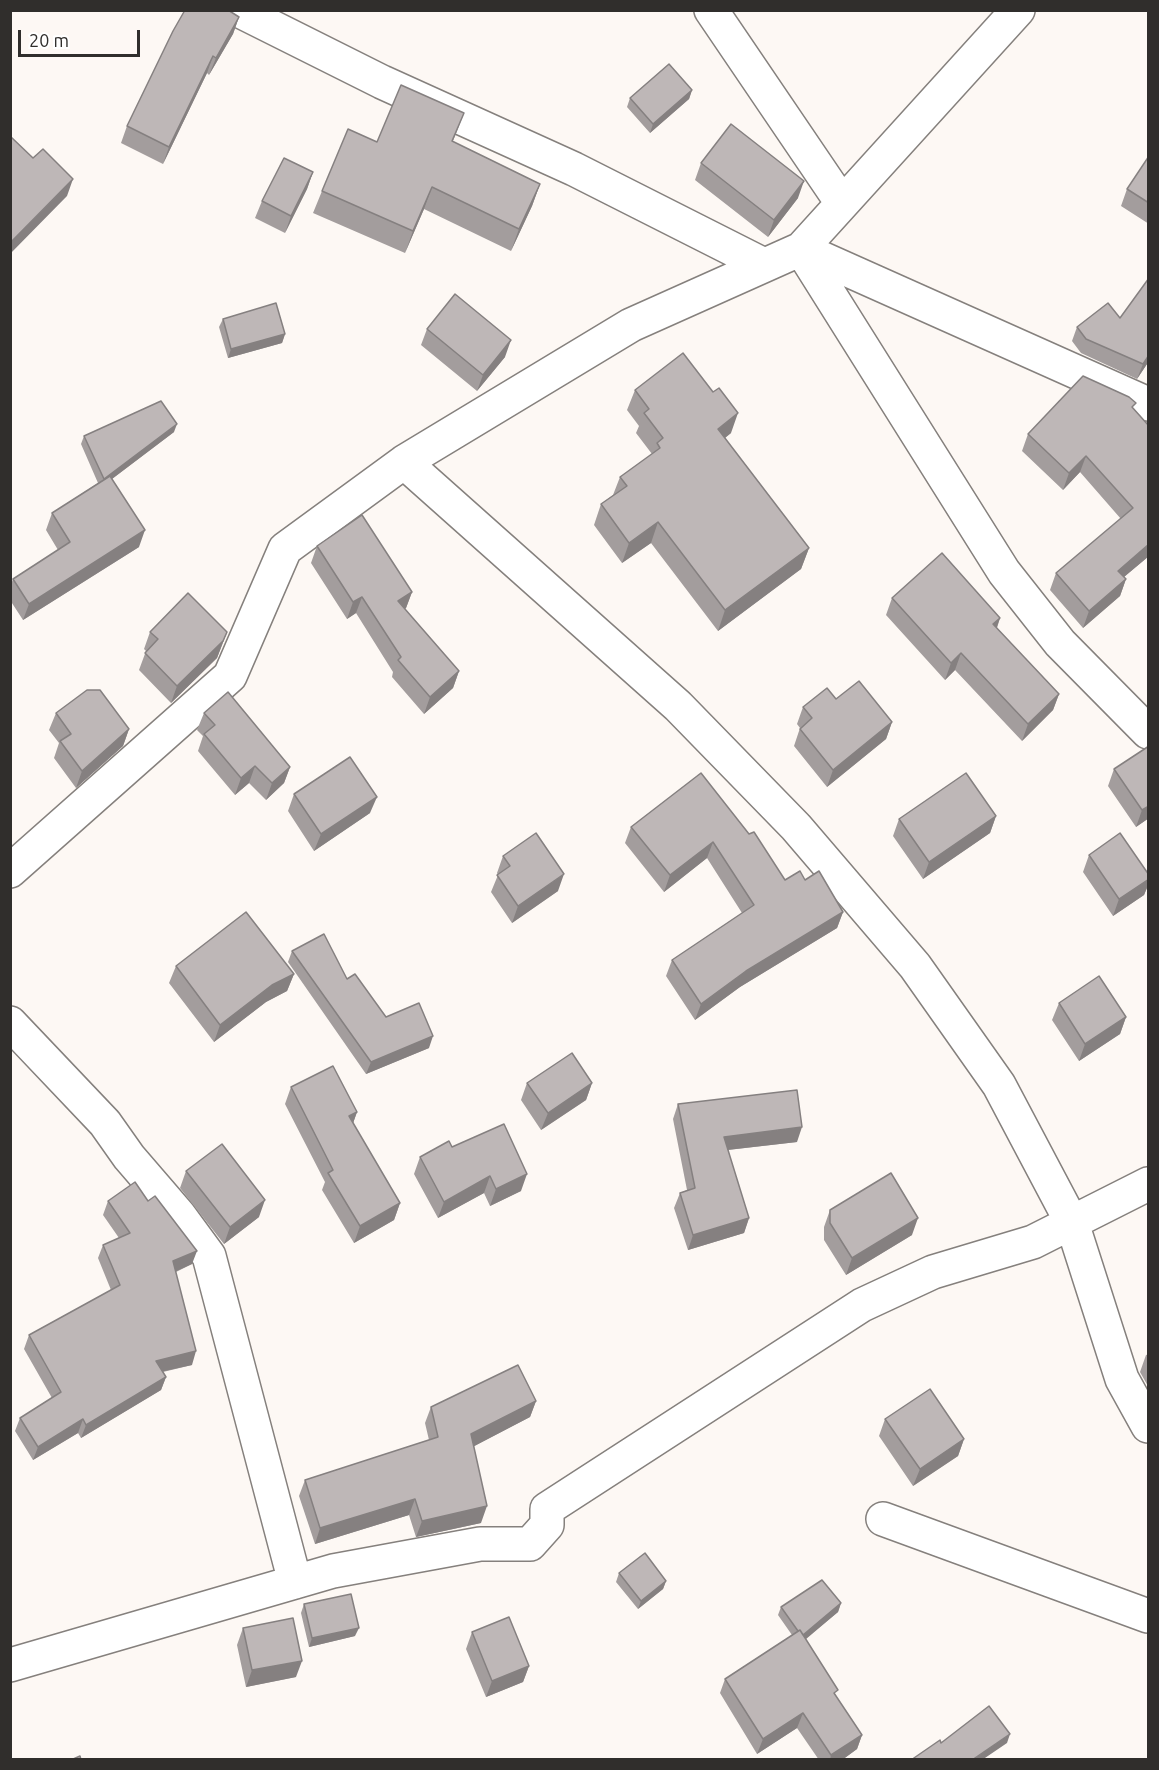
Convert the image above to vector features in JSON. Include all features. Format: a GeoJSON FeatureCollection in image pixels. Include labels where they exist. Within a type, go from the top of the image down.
{"type":"FeatureCollection","features":[{"type":"Feature","properties":{"kind":"street"},"geometry":{"type":"LineString","coordinates":[[238,10],[381,82],[574,169],[764,265]]}},
{"type":"Feature","properties":{"kind":"street"},"geometry":{"type":"LineString","coordinates":[[711,10],[842,203]]}},
{"type":"Feature","properties":{"kind":"street"},"geometry":{"type":"LineString","coordinates":[[10,871],[230,676],[285,549],[404,462],[631,325],[801,249],[1018,10]]}},
{"type":"Feature","properties":{"kind":"street"},"geometry":{"type":"LineString","coordinates":[[801,249],[1149,404]]}},
{"type":"Feature","properties":{"kind":"street"},"geometry":{"type":"LineString","coordinates":[[801,249],[1004,572],[1060,643],[1149,732]]}},
{"type":"Feature","properties":{"kind":"street"},"geometry":{"type":"LineString","coordinates":[[404,462],[678,706],[796,827],[915,966],[999,1084],[1072,1223],[1122,1379],[1149,1426]]}},
{"type":"Feature","properties":{"kind":"street"},"geometry":{"type":"LineString","coordinates":[[10,1023],[105,1123],[129,1157],[179,1215],[209,1256],[295,1582]]}},
{"type":"Feature","properties":{"kind":"street"},"geometry":{"type":"LineString","coordinates":[[10,1665],[333,1571],[480,1544],[530,1544],[547,1525],[547,1509],[862,1305],[933,1272],[1034,1242],[1149,1184]]}},
{"type":"Feature","properties":{"kind":"street"},"geometry":{"type":"LineString","coordinates":[[883,1519],[1149,1616]]}},
{"type":"Feature","properties":{"kind":"building"},"geometry":{"type":"Polygon","coordinates":[[[185,10],[228,10],[239,17],[216,58],[213,56],[169,147],[127,126],[185,10]]]}},
{"type":"Feature","properties":{"kind":"building"},"geometry":{"type":"Polygon","coordinates":[[[669,64],[692,90],[653,124],[630,98],[669,64]]]}},
{"type":"Feature","properties":{"kind":"building"},"geometry":{"type":"Polygon","coordinates":[[[401,85],[464,113],[452,141],[540,184],[519,229],[432,187],[413,231],[322,191],[348,129],[377,142],[401,85]]]}},
{"type":"Feature","properties":{"kind":"building"},"geometry":{"type":"Polygon","coordinates":[[[731,124],[804,181],[774,220],[701,163],[731,124]]]}},
{"type":"Feature","properties":{"kind":"building"},"geometry":{"type":"Polygon","coordinates":[[[10,136],[33,158],[43,149],[73,179],[10,243],[10,136]]]}},
{"type":"Feature","properties":{"kind":"building"},"geometry":{"type":"Polygon","coordinates":[[[1149,156],[1149,203],[1127,189],[1149,156]]]}},
{"type":"Feature","properties":{"kind":"building"},"geometry":{"type":"Polygon","coordinates":[[[284,158],[313,172],[291,216],[262,201],[284,158]]]}},
{"type":"Feature","properties":{"kind":"building"},"geometry":{"type":"Polygon","coordinates":[[[1149,278],[1149,355],[1143,364],[1086,339],[1077,327],[1108,303],[1120,318],[1149,278]]]}},
{"type":"Feature","properties":{"kind":"building"},"geometry":{"type":"Polygon","coordinates":[[[455,294],[511,340],[483,375],[427,329],[455,294]]]}},
{"type":"Feature","properties":{"kind":"building"},"geometry":{"type":"Polygon","coordinates":[[[276,303],[285,334],[231,349],[223,319],[276,303]]]}},
{"type":"Feature","properties":{"kind":"building"},"geometry":{"type":"Polygon","coordinates":[[[683,353],[713,392],[719,388],[738,413],[718,429],[809,548],[725,610],[658,522],[629,543],[601,504],[627,486],[620,477],[660,448],[657,443],[663,438],[644,413],[649,409],[635,390],[683,353]]]}},
{"type":"Feature","properties":{"kind":"building"},"geometry":{"type":"Polygon","coordinates":[[[1083,376],[1129,397],[1136,403],[1132,407],[1149,426],[1149,544],[1118,571],[1126,579],[1089,611],[1056,573],[1133,508],[1086,456],[1069,473],[1028,434],[1083,376]]]}},
{"type":"Feature","properties":{"kind":"building"},"geometry":{"type":"Polygon","coordinates":[[[161,401],[177,424],[104,479],[84,436],[161,401]]]}},
{"type":"Feature","properties":{"kind":"building"},"geometry":{"type":"Polygon","coordinates":[[[110,476],[145,530],[29,604],[13,579],[70,542],[52,513],[110,476]]]}},
{"type":"Feature","properties":{"kind":"building"},"geometry":{"type":"Polygon","coordinates":[[[362,515],[412,592],[398,601],[459,671],[430,697],[398,660],[401,657],[362,597],[353,602],[317,546],[362,515]]]}},
{"type":"Feature","properties":{"kind":"building"},"geometry":{"type":"Polygon","coordinates":[[[942,553],[1000,618],[993,624],[1059,694],[1028,724],[961,653],[951,663],[892,598],[942,553]]]}},
{"type":"Feature","properties":{"kind":"building"},"geometry":{"type":"Polygon","coordinates":[[[188,593],[227,632],[223,641],[177,686],[145,653],[158,639],[150,632],[188,593]]]}},
{"type":"Feature","properties":{"kind":"building"},"geometry":{"type":"Polygon","coordinates":[[[859,681],[892,722],[833,770],[800,729],[812,718],[803,707],[827,688],[836,699],[859,681]]]}},
{"type":"Feature","properties":{"kind":"building"},"geometry":{"type":"Polygon","coordinates":[[[87,690],[100,690],[129,729],[82,771],[60,741],[71,734],[56,713],[87,690]]]}},
{"type":"Feature","properties":{"kind":"building"},"geometry":{"type":"Polygon","coordinates":[[[228,692],[290,767],[272,783],[255,766],[241,778],[204,734],[215,725],[204,713],[228,692]]]}},
{"type":"Feature","properties":{"kind":"building"},"geometry":{"type":"Polygon","coordinates":[[[1149,746],[1149,806],[1142,810],[1114,769],[1149,746]]]}},
{"type":"Feature","properties":{"kind":"building"},"geometry":{"type":"Polygon","coordinates":[[[350,757],[377,797],[321,834],[294,794],[350,757]]]}},
{"type":"Feature","properties":{"kind":"building"},"geometry":{"type":"Polygon","coordinates":[[[701,773],[749,834],[754,832],[785,880],[800,871],[805,880],[819,871],[843,912],[746,971],[701,1004],[672,960],[754,905],[713,842],[670,875],[631,827],[701,773]]]}},
{"type":"Feature","properties":{"kind":"building"},"geometry":{"type":"Polygon","coordinates":[[[966,773],[996,816],[929,862],[899,819],[966,773]]]}},
{"type":"Feature","properties":{"kind":"building"},"geometry":{"type":"Polygon","coordinates":[[[536,833],[564,874],[518,906],[497,875],[510,866],[503,856],[536,833]]]}},
{"type":"Feature","properties":{"kind":"building"},"geometry":{"type":"Polygon","coordinates":[[[1120,833],[1149,875],[1149,879],[1119,899],[1089,855],[1120,833]]]}},
{"type":"Feature","properties":{"kind":"building"},"geometry":{"type":"Polygon","coordinates":[[[246,912],[294,974],[272,985],[220,1025],[176,966],[246,912]]]}},
{"type":"Feature","properties":{"kind":"building"},"geometry":{"type":"Polygon","coordinates":[[[324,934],[347,979],[355,974],[386,1017],[419,1003],[433,1036],[371,1062],[292,951],[324,934]]]}},
{"type":"Feature","properties":{"kind":"building"},"geometry":{"type":"Polygon","coordinates":[[[1099,976],[1126,1017],[1085,1044],[1059,1003],[1099,976]]]}},
{"type":"Feature","properties":{"kind":"building"},"geometry":{"type":"Polygon","coordinates":[[[572,1053],[592,1083],[548,1113],[527,1083],[572,1053]]]}},
{"type":"Feature","properties":{"kind":"building"},"geometry":{"type":"Polygon","coordinates":[[[333,1066],[357,1112],[349,1116],[400,1203],[360,1226],[328,1173],[333,1170],[291,1087],[333,1066]]]}},
{"type":"Feature","properties":{"kind":"building"},"geometry":{"type":"Polygon","coordinates":[[[797,1090],[802,1127],[724,1137],[749,1218],[693,1235],[680,1193],[695,1188],[678,1104],[797,1090]]]}},
{"type":"Feature","properties":{"kind":"building"},"geometry":{"type":"Polygon","coordinates":[[[504,1124],[527,1174],[496,1189],[490,1176],[444,1202],[420,1157],[449,1141],[452,1147],[504,1124]]]}},
{"type":"Feature","properties":{"kind":"building"},"geometry":{"type":"Polygon","coordinates":[[[222,1144],[265,1200],[230,1227],[186,1171],[222,1144]]]}},
{"type":"Feature","properties":{"kind":"building"},"geometry":{"type":"Polygon","coordinates":[[[891,1173],[918,1218],[852,1258],[830,1223],[830,1210],[891,1173]]]}},
{"type":"Feature","properties":{"kind":"building"},"geometry":{"type":"Polygon","coordinates":[[[135,1182],[148,1201],[155,1196],[197,1251],[173,1261],[196,1351],[156,1361],[166,1377],[86,1425],[83,1419],[38,1447],[20,1418],[61,1392],[29,1335],[120,1285],[103,1245],[130,1233],[108,1201],[135,1182]]]}},
{"type":"Feature","properties":{"kind":"building"},"geometry":{"type":"Polygon","coordinates":[[[518,1365],[536,1401],[471,1434],[487,1506],[422,1521],[415,1499],[320,1528],[305,1480],[438,1437],[431,1407],[518,1365]]]}},
{"type":"Feature","properties":{"kind":"building"},"geometry":{"type":"Polygon","coordinates":[[[930,1389],[964,1439],[920,1469],[885,1419],[930,1389]]]}},
{"type":"Feature","properties":{"kind":"building"},"geometry":{"type":"Polygon","coordinates":[[[645,1553],[666,1581],[641,1601],[619,1573],[645,1553]]]}},
{"type":"Feature","properties":{"kind":"building"},"geometry":{"type":"Polygon","coordinates":[[[822,1580],[841,1603],[803,1635],[781,1607],[822,1580]]]}},
{"type":"Feature","properties":{"kind":"building"},"geometry":{"type":"Polygon","coordinates":[[[351,1594],[359,1628],[312,1638],[304,1604],[351,1594]]]}},
{"type":"Feature","properties":{"kind":"building"},"geometry":{"type":"Polygon","coordinates":[[[509,1617],[529,1666],[492,1681],[472,1632],[509,1617]]]}},
{"type":"Feature","properties":{"kind":"building"},"geometry":{"type":"Polygon","coordinates":[[[293,1618],[302,1661],[252,1670],[243,1628],[293,1618]]]}},
{"type":"Feature","properties":{"kind":"building"},"geometry":{"type":"Polygon","coordinates":[[[800,1630],[838,1690],[834,1693],[862,1735],[831,1755],[803,1713],[763,1739],[725,1679],[800,1630]]]}},
{"type":"Feature","properties":{"kind":"building"},"geometry":{"type":"Polygon","coordinates":[[[989,1706],[1010,1734],[972,1760],[911,1760],[940,1740],[941,1743],[989,1706]]]}}]}
